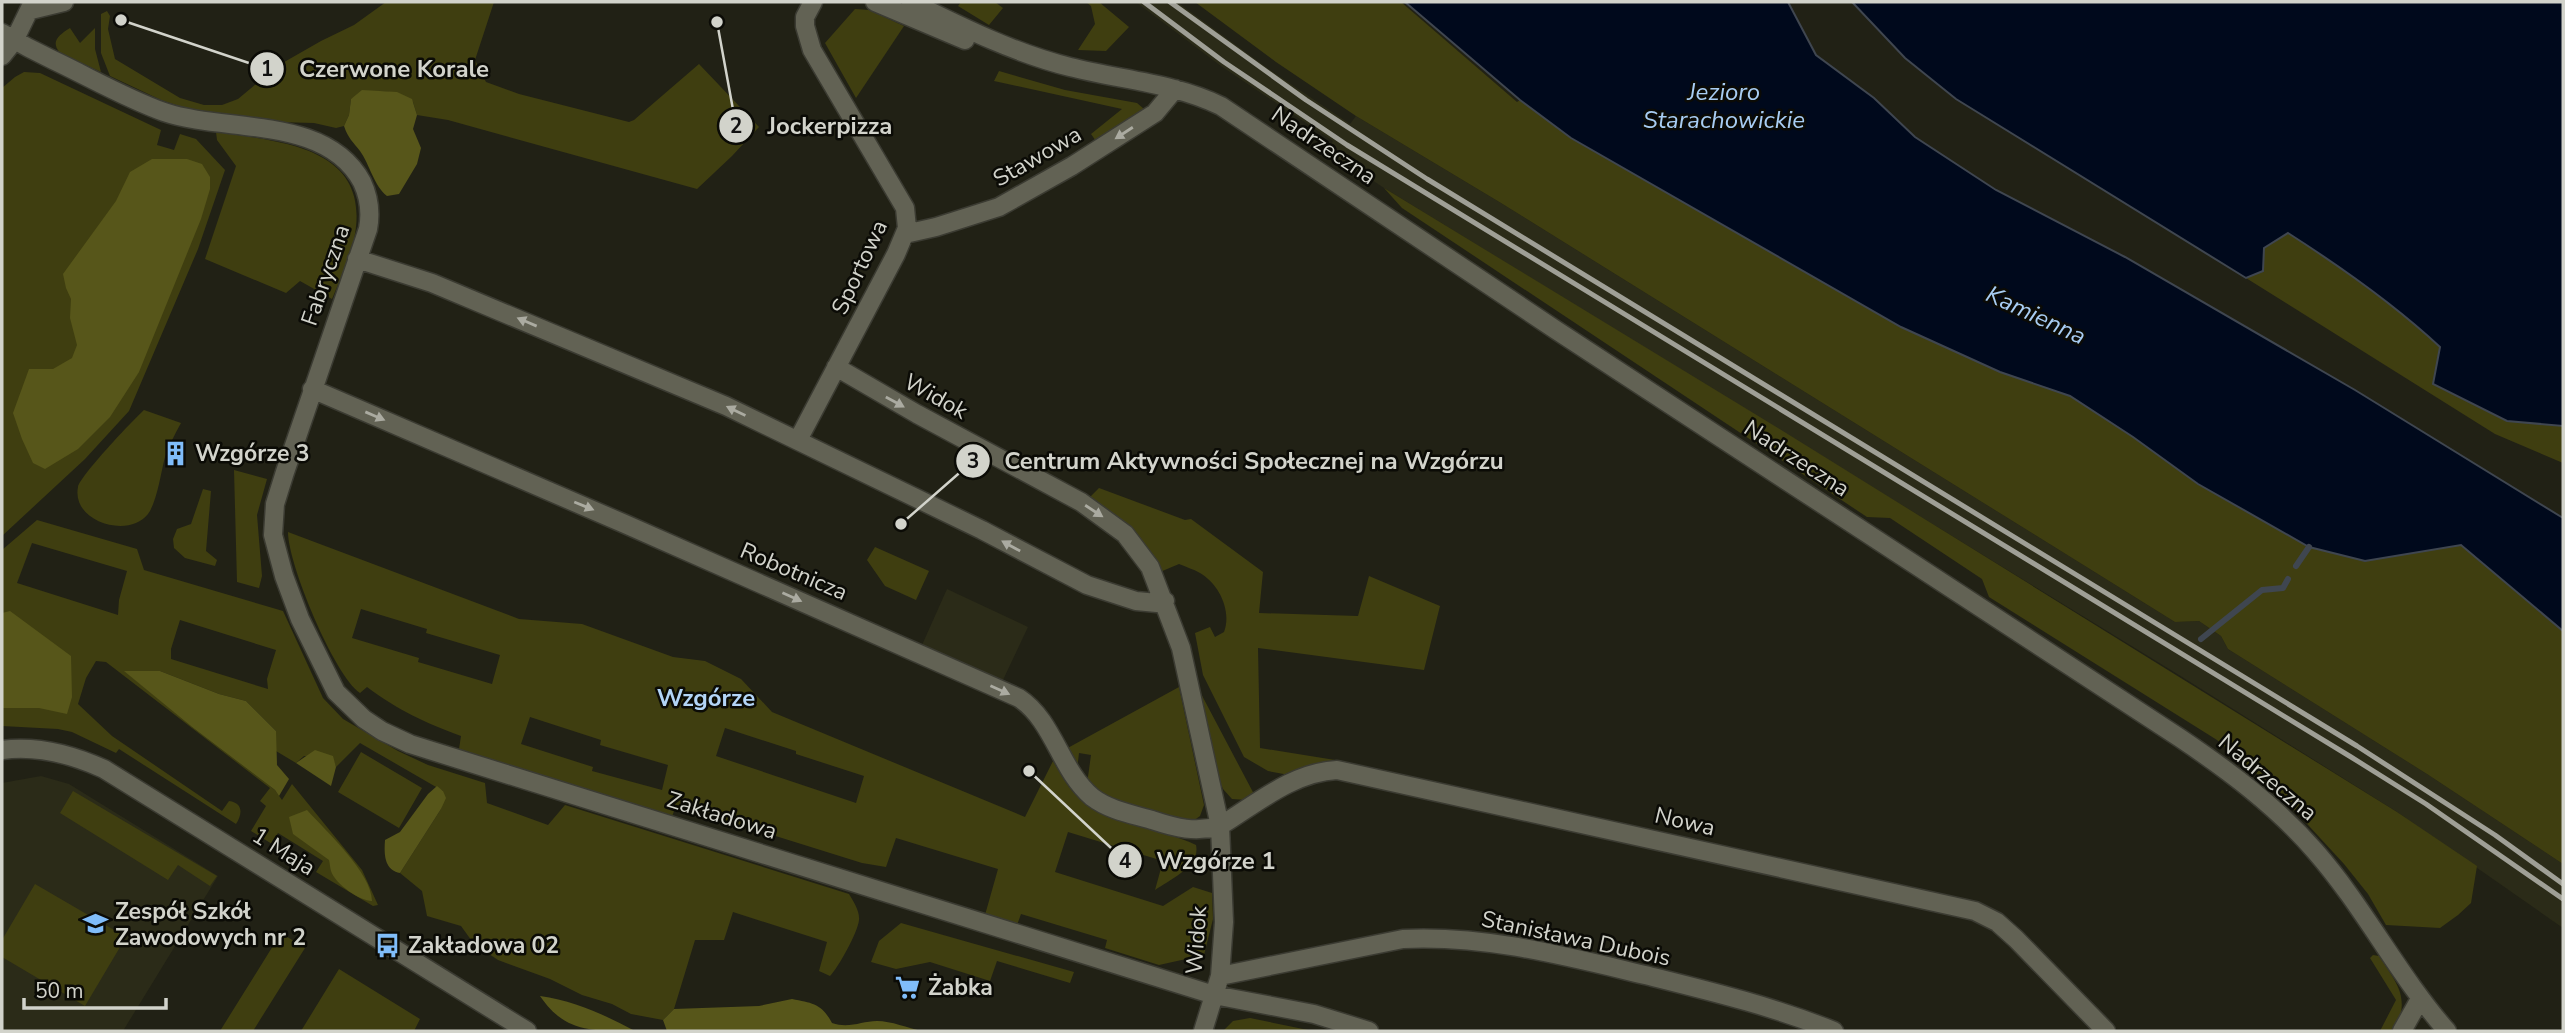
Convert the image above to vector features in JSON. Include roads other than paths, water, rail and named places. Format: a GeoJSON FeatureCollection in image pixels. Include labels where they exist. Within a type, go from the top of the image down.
{"type":"FeatureCollection","features":[{"type":"Feature","properties":{"kind":"street"},"geometry":{"type":"LineString","coordinates":[[2,56],[8,37],[32,6],[64,2]]}},
{"type":"Feature","properties":{"kind":"street","name":"Sportowa"},"geometry":{"type":"LineString","coordinates":[[813,2],[805,17],[812,50],[902,202],[907,221],[905,234],[836,367]]}},
{"type":"Feature","properties":{"kind":"street","name":"Nadrzeczna"},"geometry":{"type":"LineString","coordinates":[[875,2],[1001,55],[1049,67],[1068,67]]}},
{"type":"Feature","properties":{"kind":"street","name":"Nadrzeczna"},"geometry":{"type":"LineString","coordinates":[[911,2],[993,41],[1068,67],[1199,95],[1221,106],[1500,293],[2225,769],[2272,807],[2314,850],[2343,886],[2420,999],[2447,1031]]}},
{"type":"Feature","properties":{"kind":"street","name":"Fabryczna"},"geometry":{"type":"LineString","coordinates":[[8,37],[111,91],[168,113],[278,131],[323,144],[351,166],[365,190],[370,221],[312,389],[272,519],[275,548],[288,590]]}},
{"type":"Feature","properties":{"kind":"street","name":"Stawowa"},"geometry":{"type":"LineString","coordinates":[[905,234],[936,228],[999,206],[1072,166],[1155,113],[1175,89]]}},
{"type":"Feature","properties":{"kind":"street"},"geometry":{"type":"LineString","coordinates":[[357,259],[454,292],[726,406],[982,530],[1087,585],[1136,601],[1165,601]]}},
{"type":"Feature","properties":{"kind":"street"},"geometry":{"type":"LineString","coordinates":[[798,440],[836,367]]}},
{"type":"Feature","properties":{"kind":"street","name":"Widok"},"geometry":{"type":"LineString","coordinates":[[836,367],[917,414],[1076,499],[1109,521],[1137,548],[1150,567],[1181,648],[1220,826],[1224,922],[1220,976],[1203,1031]]}},
{"type":"Feature","properties":{"kind":"street","name":"Robotnicza"},"geometry":{"type":"LineString","coordinates":[[312,389],[1019,698],[1038,715],[1080,783],[1092,796],[1109,807],[1181,829],[1208,830],[1220,826]]}},
{"type":"Feature","properties":{"kind":"street","name":"Zakładowa"},"geometry":{"type":"LineString","coordinates":[[288,590],[336,692],[363,719],[401,740],[1214,995],[1314,1014],[1369,1031]]}},
{"type":"Feature","properties":{"kind":"street","name":"1 Maja"},"geometry":{"type":"LineString","coordinates":[[2,750],[55,752],[78,757],[104,769],[527,1031]]}},
{"type":"Feature","properties":{"kind":"street","name":"Nowa"},"geometry":{"type":"LineString","coordinates":[[1220,826],[1297,779],[1338,770],[1975,911],[1997,922],[2106,1031]]}},
{"type":"Feature","properties":{"kind":"street","name":"Stanisława Dubois"},"geometry":{"type":"LineString","coordinates":[[1220,976],[1392,941],[1431,938],[1479,941],[1571,957],[1756,1003],[1834,1031]]}},
{"type":"Feature","properties":{"kind":"street"},"geometry":{"type":"LineString","coordinates":[[2402,1031],[2420,999]]}},
{"type":"Feature","properties":{"kind":"water","name":"Jezioro Starachowickie"},"geometry":{"type":"Polygon","coordinates":[[[1405,2],[1788,2],[1816,55],[1874,98],[1915,137],[1996,190],[2125,257],[2355,390],[2563,518],[2563,631],[2461,545],[2365,561],[2309,547],[2198,484],[2070,396],[2000,372],[1901,327],[1571,138],[1520,100],[1405,2]]]}},
{"type":"Feature","properties":{"kind":"water"},"geometry":{"type":"Polygon","coordinates":[[[1852,2],[2563,2],[2563,426],[2507,421],[2433,384],[2440,347],[2367,287],[2288,233],[2264,248],[2263,271],[2246,278],[1956,99],[1905,58],[1852,2]]]}},
{"type":"Feature","properties":{"kind":"waterway"},"geometry":{"type":"LineString","coordinates":[[2296,566],[2309,547]]}},
{"type":"Feature","properties":{"kind":"waterway"},"geometry":{"type":"LineString","coordinates":[[2201,639],[2262,590],[2283,588],[2288,579]]}},
{"type":"Feature","properties":{"kind":"railway"},"geometry":{"type":"LineString","coordinates":[[1144,2],[1224,62],[1347,145],[2351,757],[2426,804],[2563,899]]}},
{"type":"Feature","properties":{"kind":"railway"},"geometry":{"type":"LineString","coordinates":[[1170,2],[1306,100],[1427,179],[2357,746],[2495,835],[2563,884]]}},
{"type":"Feature","properties":{"kind":"place","name":"Czerwone Korale"},"geometry":{"type":"Point","coordinates":[121,20]}},
{"type":"Feature","properties":{"kind":"place","name":"Jockerpizza"},"geometry":{"type":"Point","coordinates":[717,22]}},
{"type":"Feature","properties":{"kind":"place","name":"Wzgórze 3"},"geometry":{"type":"Point","coordinates":[175,453]}},
{"type":"Feature","properties":{"kind":"place","name":"Centrum Aktywności Społecznej na Wzgórzu"},"geometry":{"type":"Point","coordinates":[901,524]}},
{"type":"Feature","properties":{"kind":"place","name":"Wzgórze 1"},"geometry":{"type":"Point","coordinates":[1029,771]}},
{"type":"Feature","properties":{"kind":"place","name":"Zespół Szkół Zawodowych nr 2"},"geometry":{"type":"Point","coordinates":[95,924]}},
{"type":"Feature","properties":{"kind":"place","name":"Zakładowa 02"},"geometry":{"type":"Point","coordinates":[388,945]}},
{"type":"Feature","properties":{"kind":"place","name":"Żabka"},"geometry":{"type":"Point","coordinates":[908,987]}},
{"type":"Feature","properties":{"kind":"district","name":"Wzgórze"},"geometry":{"type":"Point","coordinates":[706,698]}},
{"type":"Feature","properties":{"kind":"water label","name":"Kamienna"},"geometry":{"type":"Point","coordinates":[2036,315]}}]}
